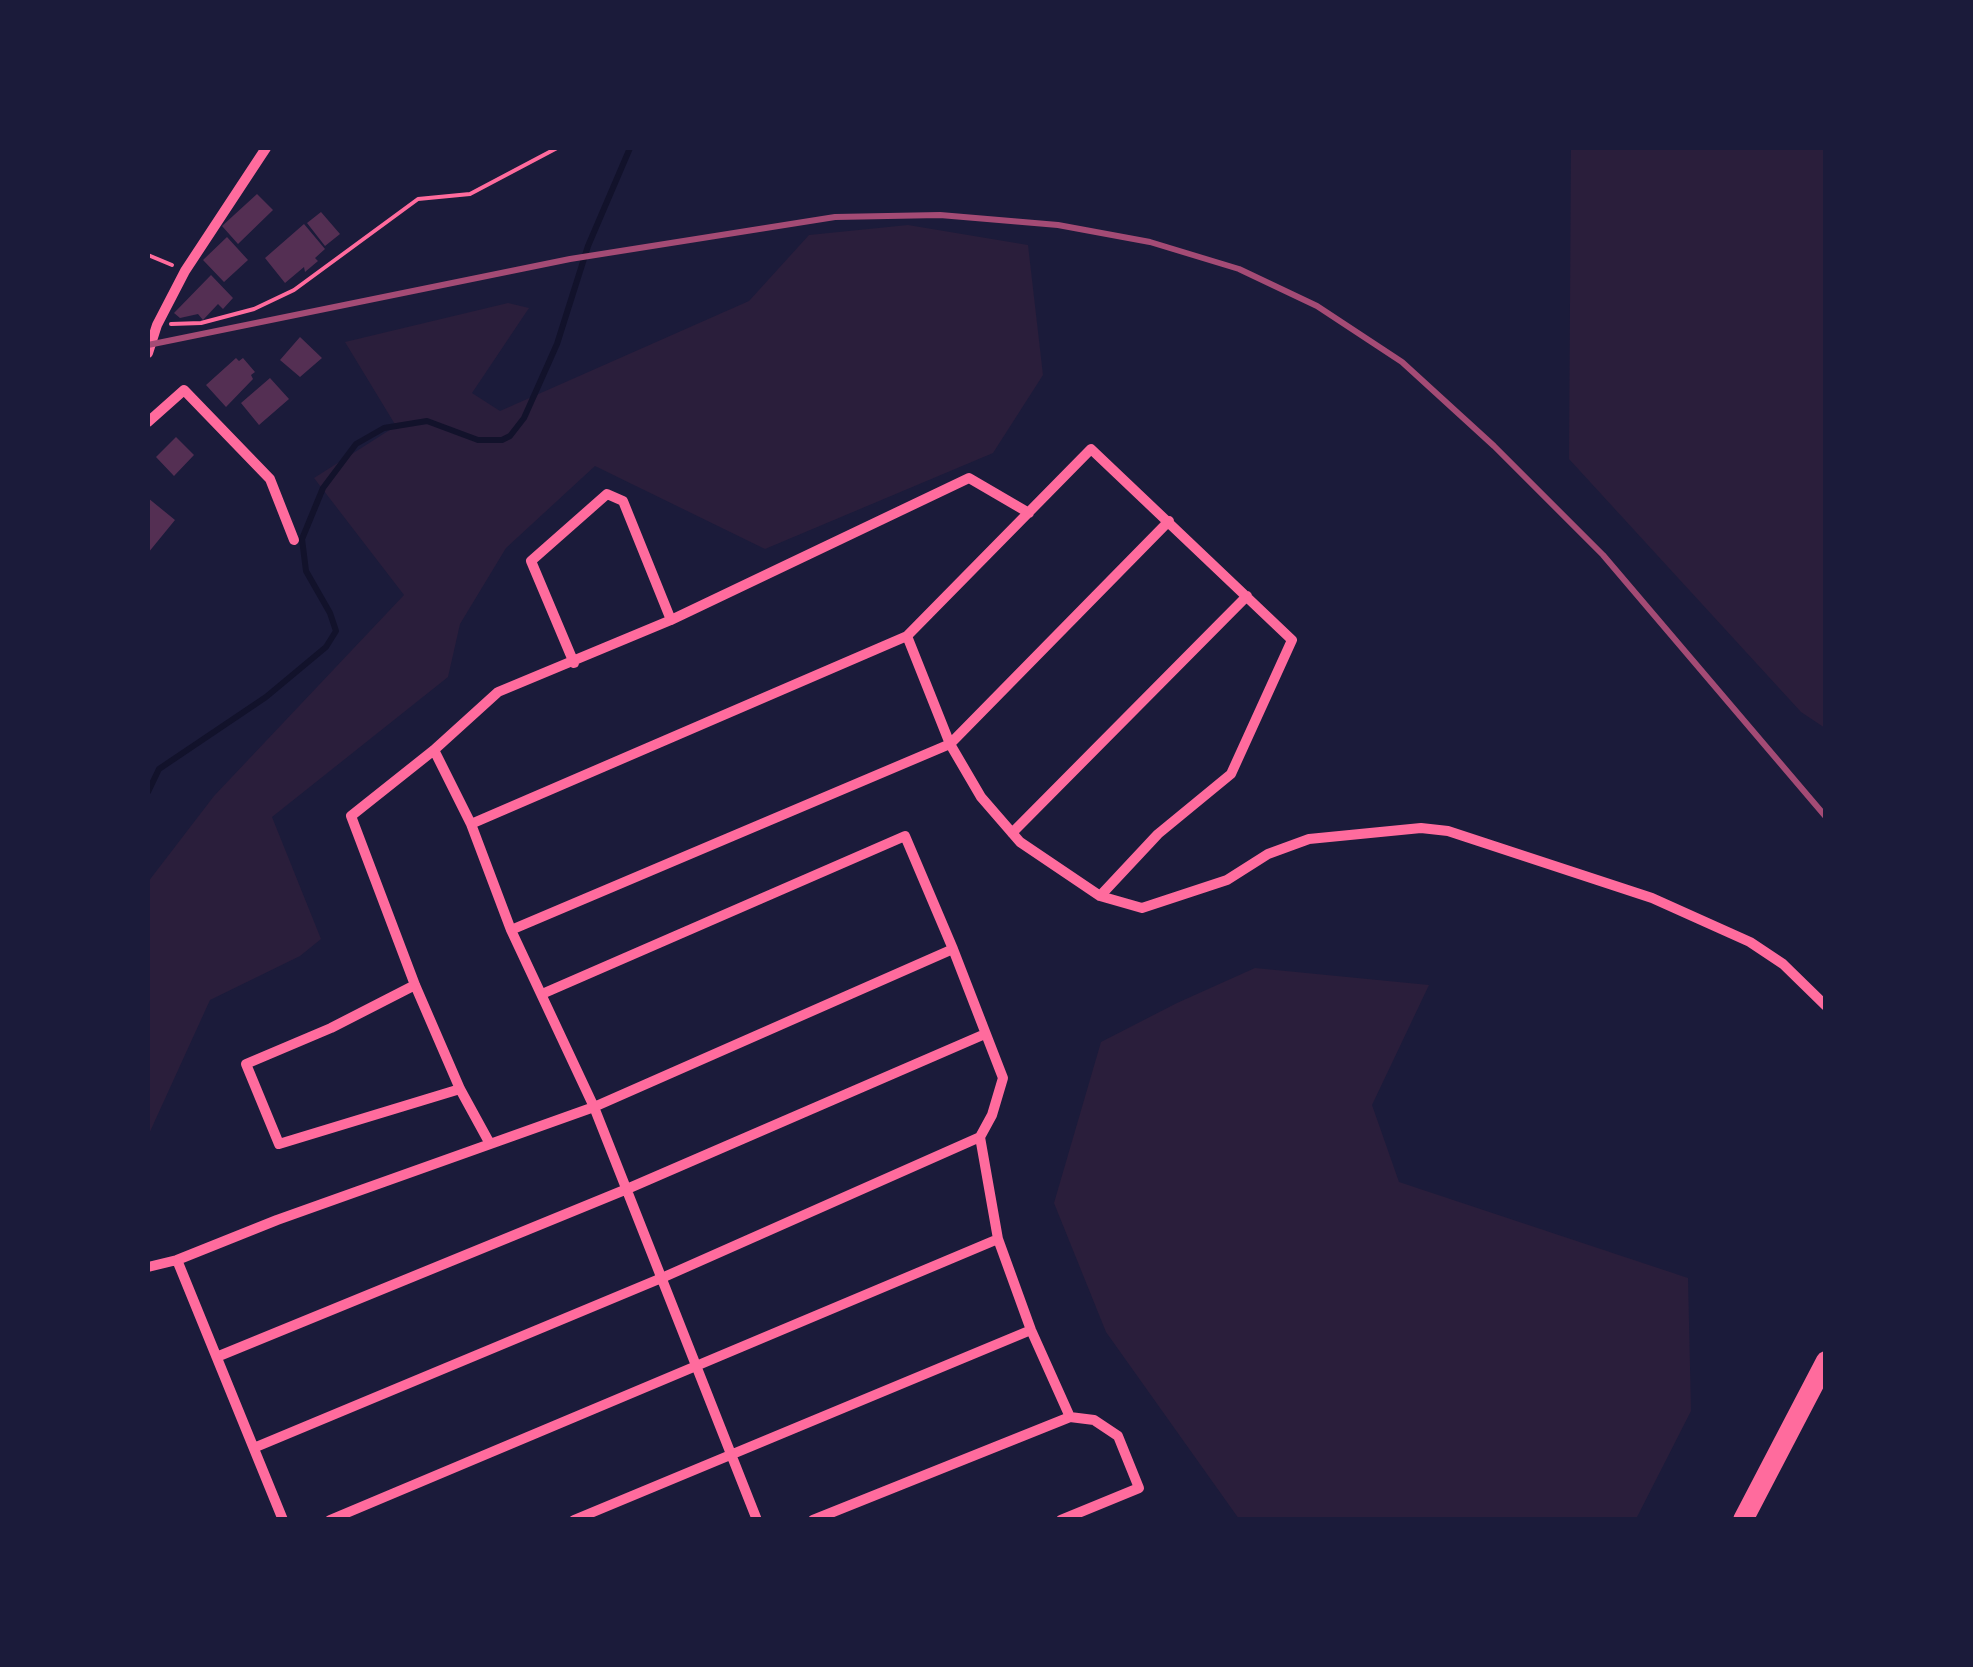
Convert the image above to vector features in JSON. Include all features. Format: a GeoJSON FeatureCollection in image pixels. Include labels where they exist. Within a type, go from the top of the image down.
{"type":"FeatureCollection","features":[{"type":"Feature","properties":{"kind":"highway"},"geometry":{"type":"LineString","coordinates":[[1743,1520],[1826,1360]]}},
{"type":"Feature","properties":{"kind":"street"},"geometry":{"type":"LineString","coordinates":[[148,352],[157,325],[185,272],[266,148]]}},
{"type":"Feature","properties":{"kind":"street"},"geometry":{"type":"LineString","coordinates":[[148,422],[184,390],[270,478],[294,540]]}},
{"type":"Feature","properties":{"kind":"street"},"geometry":{"type":"LineString","coordinates":[[470,824],[907,636],[1091,449],[1292,640],[1231,774],[1158,834],[1100,896]]}},
{"type":"Feature","properties":{"kind":"street"},"geometry":{"type":"LineString","coordinates":[[489,1142],[460,1088],[415,985],[351,816],[434,750],[498,692],[671,620],[969,478],[1028,514]]}},
{"type":"Feature","properties":{"kind":"street"},"geometry":{"type":"LineString","coordinates":[[574,663],[531,561],[606,494],[623,501],[671,620]]}},
{"type":"Feature","properties":{"kind":"street"},"geometry":{"type":"LineString","coordinates":[[512,930],[950,744],[1170,521]]}},
{"type":"Feature","properties":{"kind":"street"},"geometry":{"type":"LineString","coordinates":[[1012,833],[1247,596]]}},
{"type":"Feature","properties":{"kind":"street"},"geometry":{"type":"LineString","coordinates":[[907,636],[950,744],[982,797],[1020,842],[1100,896],[1142,908],[1227,880],[1268,854],[1309,838],[1421,828],[1448,831],[1652,898],[1750,942],[1783,964],[1826,1006]]}},
{"type":"Feature","properties":{"kind":"street"},"geometry":{"type":"LineString","coordinates":[[434,750],[594,1107],[757,1520]]}},
{"type":"Feature","properties":{"kind":"street"},"geometry":{"type":"LineString","coordinates":[[256,1447],[664,1277],[980,1137],[992,1116],[1003,1078],[904,836],[542,994]]}},
{"type":"Feature","properties":{"kind":"street"},"geometry":{"type":"LineString","coordinates":[[148,1267],[177,1260],[489,1142],[594,1107],[953,949]]}},
{"type":"Feature","properties":{"kind":"street"},"geometry":{"type":"LineString","coordinates":[[415,985],[331,1028],[246,1064],[279,1144],[460,1088]]}},
{"type":"Feature","properties":{"kind":"street"},"geometry":{"type":"LineString","coordinates":[[218,1356],[628,1189],[986,1034]]}},
{"type":"Feature","properties":{"kind":"street"},"geometry":{"type":"LineString","coordinates":[[980,1137],[998,1239],[1070,1417]]}},
{"type":"Feature","properties":{"kind":"street"},"geometry":{"type":"LineString","coordinates":[[330,1520],[998,1239]]}},
{"type":"Feature","properties":{"kind":"street"},"geometry":{"type":"LineString","coordinates":[[177,1260],[283,1520]]}},
{"type":"Feature","properties":{"kind":"street"},"geometry":{"type":"LineString","coordinates":[[574,1520],[1032,1330]]}},
{"type":"Feature","properties":{"kind":"street"},"geometry":{"type":"LineString","coordinates":[[813,1520],[1070,1417],[1094,1420],[1118,1436],[1139,1488],[1060,1520]]}},
{"type":"Feature","properties":{"kind":"path"},"geometry":{"type":"LineString","coordinates":[[157,325],[201,323],[254,308],[294,290],[418,199],[470,194],[556,148]]}},
{"type":"Feature","properties":{"kind":"path"},"geometry":{"type":"LineString","coordinates":[[148,255],[185,272]]}},
{"type":"Feature","properties":{"kind":"shaded area"},"geometry":{"type":"Polygon","coordinates":[[[1571,148],[1825,148],[1825,728],[1801,712],[1569,459],[1571,148]]]}},
{"type":"Feature","properties":{"kind":"shaded area"},"geometry":{"type":"Polygon","coordinates":[[[908,225],[1028,245],[1043,375],[993,453],[765,549],[595,466],[506,548],[460,624],[448,677],[272,817],[321,939],[300,956],[210,1000],[148,1136],[148,882],[214,796],[404,595],[314,478],[396,426],[345,342],[508,303],[529,308],[472,393],[500,411],[749,301],[809,235],[908,225]]]}},
{"type":"Feature","properties":{"kind":"shaded area"},"geometry":{"type":"Polygon","coordinates":[[[1255,968],[1429,985],[1372,1105],[1399,1182],[1688,1278],[1691,1411],[1636,1519],[1239,1519],[1106,1332],[1054,1203],[1101,1042],[1255,968]]]}},
{"type":"Feature","properties":{"kind":"building"},"geometry":{"type":"Polygon","coordinates":[[[257,194],[273,210],[238,244],[222,226],[257,194]]]}},
{"type":"Feature","properties":{"kind":"building"},"geometry":{"type":"Polygon","coordinates":[[[321,212],[340,234],[325,246],[307,223],[321,212]]]}},
{"type":"Feature","properties":{"kind":"building"},"geometry":{"type":"Polygon","coordinates":[[[304,224],[325,249],[315,258],[318,261],[285,283],[265,258],[304,224]]]}},
{"type":"Feature","properties":{"kind":"building"},"geometry":{"type":"Polygon","coordinates":[[[227,237],[248,260],[224,282],[203,260],[227,237]]]}},
{"type":"Feature","properties":{"kind":"building"},"geometry":{"type":"Polygon","coordinates":[[[211,275],[233,298],[223,309],[218,304],[203,320],[198,314],[180,318],[174,313],[211,275]]]}},
{"type":"Feature","properties":{"kind":"building"},"geometry":{"type":"Polygon","coordinates":[[[300,337],[322,358],[300,377],[280,360],[300,337]]]}},
{"type":"Feature","properties":{"kind":"building"},"geometry":{"type":"Polygon","coordinates":[[[236,358],[243,358],[255,372],[226,407],[206,385],[236,358]]]}},
{"type":"Feature","properties":{"kind":"building"},"geometry":{"type":"Polygon","coordinates":[[[270,378],[289,399],[259,425],[241,403],[270,378]]]}},
{"type":"Feature","properties":{"kind":"building"},"geometry":{"type":"Polygon","coordinates":[[[176,437],[194,455],[174,476],[156,457],[176,437]]]}},
{"type":"Feature","properties":{"kind":"building"},"geometry":{"type":"Polygon","coordinates":[[[148,498],[175,520],[148,553],[148,498]]]}},
{"type":"Feature","properties":{"kind":"waterway"},"geometry":{"type":"LineString","coordinates":[[148,792],[159,769],[266,697],[326,647],[336,631],[306,571],[302,539],[323,488],[356,444],[384,428],[427,421],[478,440],[502,440],[524,418],[557,344],[588,246],[630,148]]}},
{"type":"Feature","properties":{"kind":"railway"},"geometry":{"type":"LineString","coordinates":[[148,345],[570,259],[835,217],[940,215],[1058,225],[1150,242],[1239,269],[1317,306],[1402,362],[1494,446],[1603,555],[1826,817]]}}]}
